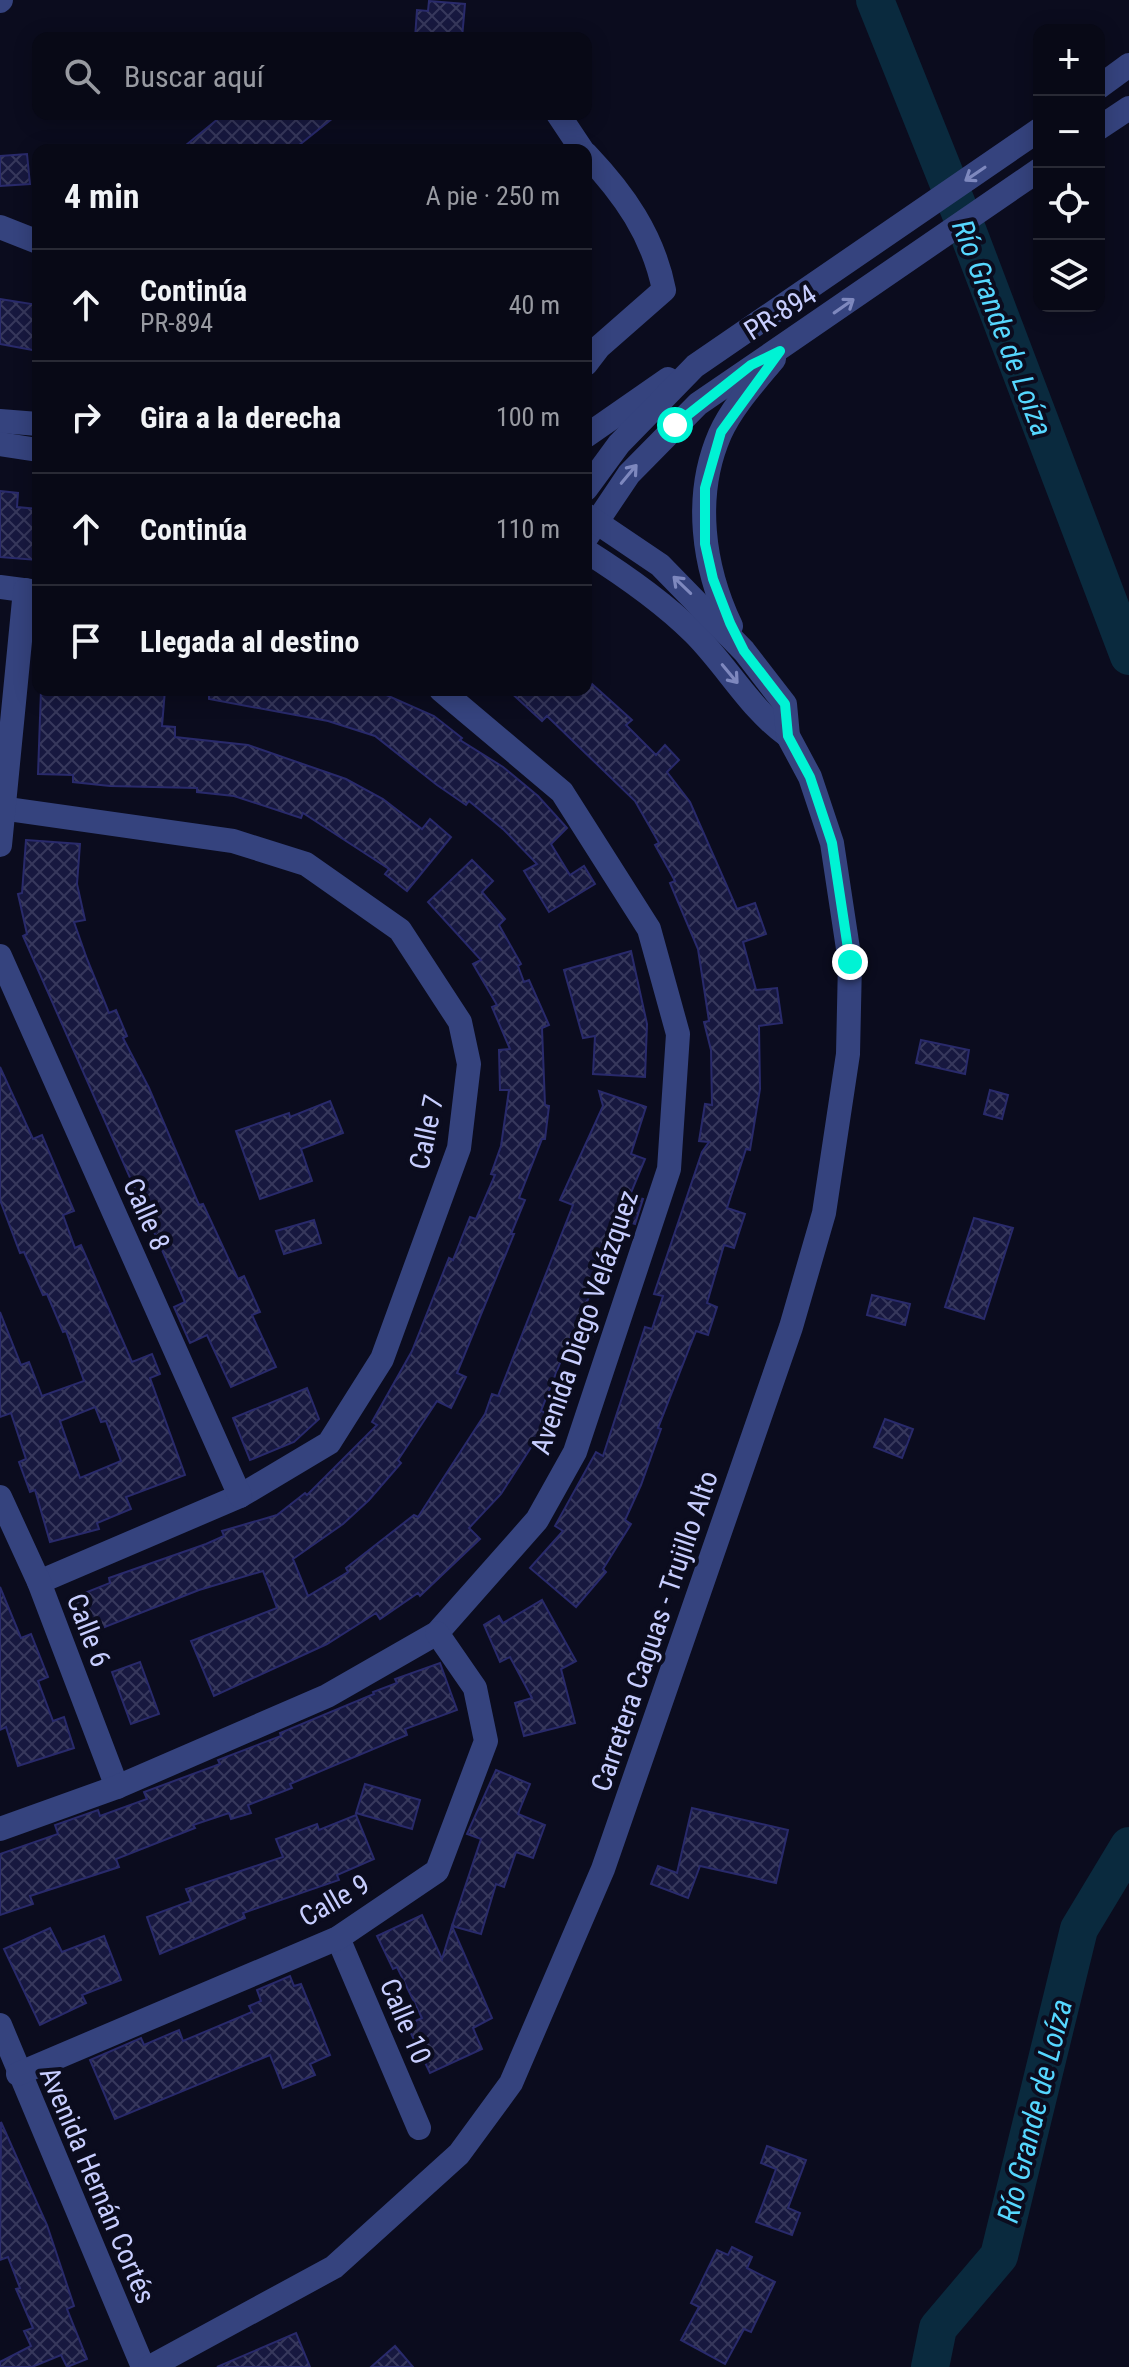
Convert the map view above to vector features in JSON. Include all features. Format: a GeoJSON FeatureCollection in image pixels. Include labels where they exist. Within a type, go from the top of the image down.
{"type":"FeatureCollection","features":[{"type":"Feature","properties":{"kind":"street"},"geometry":{"type":"LineString","coordinates":[[1105,83],[1129,65]]}},
{"type":"Feature","properties":{"kind":"street"},"geometry":{"type":"LineString","coordinates":[[1105,124],[1129,108]]}},
{"type":"Feature","properties":{"kind":"street"},"geometry":{"type":"LineString","coordinates":[[562,120],[579,144]]}},
{"type":"Feature","properties":{"kind":"street","name":"PR-894"},"geometry":{"type":"LineString","coordinates":[[592,481],[619,444],[695,366],[1033,134]]}},
{"type":"Feature","properties":{"kind":"street"},"geometry":{"type":"LineString","coordinates":[[592,160],[619,188],[644,228],[664,290],[592,347]]}},
{"type":"Feature","properties":{"kind":"street","name":"PR-894"},"geometry":{"type":"LineString","coordinates":[[592,520],[629,474],[686,414],[751,365],[780,351],[1033,174]]}},
{"type":"Feature","properties":{"kind":"street"},"geometry":{"type":"LineString","coordinates":[[0,227],[32,240]]}},
{"type":"Feature","properties":{"kind":"street"},"geometry":{"type":"LineString","coordinates":[[744,651],[713,579],[705,544],[705,488],[721,432],[780,351]]}},
{"type":"Feature","properties":{"kind":"street"},"geometry":{"type":"LineString","coordinates":[[592,432],[664,381],[695,366]]}},
{"type":"Feature","properties":{"kind":"street"},"geometry":{"type":"LineString","coordinates":[[0,421],[32,424]]}},
{"type":"Feature","properties":{"kind":"street"},"geometry":{"type":"LineString","coordinates":[[0,444],[32,449]]}},
{"type":"Feature","properties":{"kind":"street","name":"Carretera Caguas - Trujillo Alto"},"geometry":{"type":"LineString","coordinates":[[150,2367],[334,2267],[459,2154],[511,2083],[603,1869],[791,1327],[824,1213],[848,1054],[850,962],[832,843],[810,777],[788,736],[785,704],[744,651],[660,565],[592,526]]}},
{"type":"Feature","properties":{"kind":"street","name":"Carretera Caguas - Trujillo Alto"},"geometry":{"type":"LineString","coordinates":[[592,555],[643,590],[693,632],[764,719],[788,736]]}},
{"type":"Feature","properties":{"kind":"street"},"geometry":{"type":"LineString","coordinates":[[0,587],[32,591],[2,808],[0,845]]}},
{"type":"Feature","properties":{"kind":"street","name":"Avenida Diego Velázquez"},"geometry":{"type":"LineString","coordinates":[[0,1829],[117,1787],[327,1696],[437,1633],[537,1520],[575,1452],[669,1169],[678,1034],[649,929],[562,792],[448,696]]}},
{"type":"Feature","properties":{"kind":"street","name":"Calle 7"},"geometry":{"type":"LineString","coordinates":[[2,808],[233,841],[306,864],[400,930],[460,1022],[469,1064],[459,1148],[382,1359],[329,1443],[240,1496],[39,1582]]}},
{"type":"Feature","properties":{"kind":"street","name":"Calle 8"},"geometry":{"type":"LineString","coordinates":[[0,956],[240,1496]]}},
{"type":"Feature","properties":{"kind":"street","name":"Calle 6"},"geometry":{"type":"LineString","coordinates":[[0,1497],[39,1582],[117,1787]]}},
{"type":"Feature","properties":{"kind":"street","name":"Calle 9"},"geometry":{"type":"LineString","coordinates":[[18,2074],[338,1938],[437,1871],[486,1741],[475,1688],[437,1633]]}},
{"type":"Feature","properties":{"kind":"street","name":"Calle 10"},"geometry":{"type":"LineString","coordinates":[[338,1938],[419,2128]]}},
{"type":"Feature","properties":{"kind":"street","name":"Avenida Hernán Cortés"},"geometry":{"type":"LineString","coordinates":[[0,2025],[143,2367]]}},
{"type":"Feature","properties":{"kind":"building"},"geometry":{"type":"Polygon","coordinates":[[[429,1],[465,4],[463,32],[415,32],[417,10],[428,11],[429,1]]]}},
{"type":"Feature","properties":{"kind":"building"},"geometry":{"type":"Polygon","coordinates":[[[217,120],[330,120],[300,144],[187,144],[217,120]]]}},
{"type":"Feature","properties":{"kind":"building"},"geometry":{"type":"Polygon","coordinates":[[[27,154],[30,184],[0,186],[0,156],[27,154]]]}},
{"type":"Feature","properties":{"kind":"building"},"geometry":{"type":"Polygon","coordinates":[[[0,299],[32,304],[32,350],[0,344],[0,299]]]}},
{"type":"Feature","properties":{"kind":"building"},"geometry":{"type":"Polygon","coordinates":[[[0,491],[18,493],[17,507],[32,508],[32,560],[0,557],[0,491]]]}},
{"type":"Feature","properties":{"kind":"building"},"geometry":{"type":"Polygon","coordinates":[[[592,684],[632,720],[626,725],[656,755],[665,745],[679,760],[667,772],[690,802],[737,909],[755,903],[766,934],[743,942],[756,990],[777,988],[782,1023],[759,1026],[760,1089],[750,1150],[746,1149],[727,1208],[745,1214],[734,1248],[724,1245],[707,1303],[717,1307],[708,1335],[696,1331],[658,1428],[661,1429],[641,1485],[625,1520],[631,1524],[603,1569],[606,1572],[576,1607],[530,1568],[563,1531],[555,1526],[596,1452],[603,1456],[645,1327],[652,1329],[663,1296],[654,1294],[702,1152],[709,1142],[699,1141],[705,1104],[712,1105],[711,1050],[704,1022],[709,1021],[698,949],[670,883],[675,881],[655,845],[659,843],[635,801],[547,716],[542,721],[515,696],[592,696],[592,684]]]}},
{"type":"Feature","properties":{"kind":"building"},"geometry":{"type":"Polygon","coordinates":[[[41,696],[164,696],[162,726],[175,727],[175,737],[248,745],[346,779],[383,799],[422,829],[430,819],[451,837],[407,891],[385,874],[389,869],[303,813],[301,818],[234,796],[197,792],[197,788],[110,786],[73,782],[73,775],[38,774],[41,696]]]}},
{"type":"Feature","properties":{"kind":"building"},"geometry":{"type":"Polygon","coordinates":[[[209,696],[389,696],[434,716],[462,738],[460,740],[503,767],[538,796],[567,828],[551,844],[570,875],[584,866],[595,884],[549,912],[524,871],[537,864],[504,830],[469,801],[466,805],[437,785],[375,736],[328,721],[209,699],[209,696]]]}},
{"type":"Feature","properties":{"kind":"building"},"geometry":{"type":"Polygon","coordinates":[[[26,840],[80,844],[77,884],[85,920],[74,922],[87,959],[109,1013],[116,1010],[127,1036],[123,1038],[149,1088],[199,1205],[203,1204],[238,1279],[244,1276],[260,1312],[252,1315],[276,1367],[231,1387],[207,1335],[190,1343],[174,1307],[185,1302],[23,936],[27,934],[18,894],[22,893],[26,840]]]}},
{"type":"Feature","properties":{"kind":"building"},"geometry":{"type":"Polygon","coordinates":[[[472,860],[493,881],[482,892],[505,919],[499,925],[521,964],[518,966],[524,982],[529,980],[549,1025],[542,1028],[545,1105],[549,1106],[545,1139],[542,1139],[519,1198],[525,1200],[511,1234],[514,1234],[457,1373],[466,1377],[451,1408],[437,1401],[398,1460],[401,1463],[369,1500],[343,1524],[293,1559],[308,1596],[348,1572],[346,1568],[414,1515],[418,1517],[485,1414],[492,1394],[498,1396],[573,1205],[560,1200],[603,1106],[599,1091],[646,1107],[631,1154],[645,1159],[630,1195],[643,1199],[635,1224],[620,1219],[579,1322],[596,1329],[588,1346],[570,1338],[541,1411],[555,1416],[546,1442],[537,1438],[501,1494],[469,1528],[480,1539],[420,1596],[418,1593],[380,1619],[376,1613],[327,1644],[214,1696],[191,1641],[277,1608],[263,1571],[199,1590],[87,1634],[72,1598],[110,1583],[109,1578],[224,1536],[222,1531],[277,1515],[305,1493],[307,1495],[377,1425],[372,1422],[412,1351],[449,1258],[453,1260],[470,1217],[476,1219],[495,1175],[491,1174],[501,1146],[509,1090],[500,1090],[499,1050],[510,1049],[492,1007],[497,1005],[473,964],[481,960],[428,902],[472,860]]]}},
{"type":"Feature","properties":{"kind":"building"},"geometry":{"type":"Polygon","coordinates":[[[631,951],[647,1024],[645,1077],[593,1074],[595,1036],[583,1038],[564,970],[631,951]]]}},
{"type":"Feature","properties":{"kind":"building"},"geometry":{"type":"Polygon","coordinates":[[[921,1040],[969,1050],[965,1074],[916,1063],[921,1040]]]}},
{"type":"Feature","properties":{"kind":"building"},"geometry":{"type":"Polygon","coordinates":[[[0,1067],[33,1139],[42,1135],[74,1211],[63,1215],[75,1248],[81,1245],[132,1362],[152,1354],[160,1374],[150,1378],[185,1475],[126,1497],[131,1509],[97,1523],[99,1529],[50,1542],[35,1490],[30,1492],[19,1462],[26,1459],[11,1413],[0,1417],[0,1312],[21,1365],[29,1362],[42,1396],[84,1381],[66,1331],[63,1332],[47,1294],[43,1295],[24,1252],[20,1253],[0,1200],[0,1067]],[[95,1407],[60,1421],[80,1478],[121,1461],[106,1421],[101,1422],[95,1407]]]}},
{"type":"Feature","properties":{"kind":"building"},"geometry":{"type":"Polygon","coordinates":[[[990,1090],[1008,1095],[1002,1119],[984,1114],[990,1090]]]}},
{"type":"Feature","properties":{"kind":"building"},"geometry":{"type":"Polygon","coordinates":[[[330,1101],[343,1133],[301,1149],[312,1181],[260,1199],[236,1131],[289,1113],[290,1117],[330,1101]]]}},
{"type":"Feature","properties":{"kind":"building"},"geometry":{"type":"Polygon","coordinates":[[[974,1218],[1013,1228],[984,1319],[945,1307],[974,1218]]]}},
{"type":"Feature","properties":{"kind":"building"},"geometry":{"type":"Polygon","coordinates":[[[314,1220],[321,1243],[284,1254],[276,1231],[314,1220]]]}},
{"type":"Feature","properties":{"kind":"building"},"geometry":{"type":"Polygon","coordinates":[[[872,1295],[910,1304],[905,1325],[867,1315],[872,1295]]]}},
{"type":"Feature","properties":{"kind":"building"},"geometry":{"type":"Polygon","coordinates":[[[307,1388],[319,1419],[294,1442],[250,1460],[233,1418],[307,1388]]]}},
{"type":"Feature","properties":{"kind":"building"},"geometry":{"type":"Polygon","coordinates":[[[885,1419],[913,1429],[902,1458],[874,1447],[885,1419]]]}},
{"type":"Feature","properties":{"kind":"building"},"geometry":{"type":"Polygon","coordinates":[[[0,1587],[21,1638],[31,1634],[48,1677],[38,1681],[53,1721],[64,1717],[74,1748],[18,1766],[6,1727],[0,1730],[0,1587]]]}},
{"type":"Feature","properties":{"kind":"building"},"geometry":{"type":"Polygon","coordinates":[[[542,1600],[576,1661],[561,1669],[575,1723],[524,1736],[515,1703],[532,1698],[510,1657],[500,1662],[484,1625],[499,1616],[503,1623],[542,1600]]]}},
{"type":"Feature","properties":{"kind":"building"},"geometry":{"type":"Polygon","coordinates":[[[140,1662],[159,1714],[131,1724],[112,1672],[140,1662]]]}},
{"type":"Feature","properties":{"kind":"building"},"geometry":{"type":"Polygon","coordinates":[[[440,1663],[457,1710],[405,1729],[407,1735],[248,1805],[251,1813],[231,1819],[229,1813],[193,1825],[195,1828],[116,1859],[119,1867],[30,1896],[33,1904],[0,1915],[0,1854],[58,1834],[55,1825],[98,1810],[100,1816],[147,1799],[144,1792],[220,1764],[218,1760],[281,1736],[280,1733],[374,1694],[397,1683],[395,1679],[440,1663]]]}},
{"type":"Feature","properties":{"kind":"building"},"geometry":{"type":"Polygon","coordinates":[[[496,1770],[530,1784],[518,1814],[545,1825],[533,1858],[516,1852],[504,1887],[496,1884],[481,1934],[452,1926],[481,1839],[467,1834],[496,1770]]]}},
{"type":"Feature","properties":{"kind":"building"},"geometry":{"type":"Polygon","coordinates":[[[365,1784],[420,1800],[412,1829],[356,1813],[365,1784]]]}},
{"type":"Feature","properties":{"kind":"building"},"geometry":{"type":"Polygon","coordinates":[[[692,1808],[788,1830],[776,1883],[700,1866],[688,1898],[651,1884],[658,1866],[677,1873],[692,1808]]]}},
{"type":"Feature","properties":{"kind":"building"},"geometry":{"type":"Polygon","coordinates":[[[356,1815],[374,1859],[337,1875],[339,1880],[243,1913],[245,1918],[160,1954],[147,1917],[191,1901],[186,1889],[283,1857],[276,1839],[317,1824],[319,1830],[356,1815]]]}},
{"type":"Feature","properties":{"kind":"building"},"geometry":{"type":"Polygon","coordinates":[[[422,1915],[442,1959],[452,1926],[492,2018],[473,2028],[482,2049],[430,2073],[407,2025],[422,2018],[397,1967],[393,1969],[377,1936],[422,1915]]]}},
{"type":"Feature","properties":{"kind":"building"},"geometry":{"type":"Polygon","coordinates":[[[50,1928],[62,1952],[104,1936],[121,1980],[82,1995],[86,2003],[40,2025],[4,1949],[50,1928]]]}},
{"type":"Feature","properties":{"kind":"building"},"geometry":{"type":"Polygon","coordinates":[[[290,1976],[294,1986],[301,1984],[330,2055],[310,2064],[315,2075],[283,2088],[270,2055],[115,2119],[90,2060],[141,2038],[144,2045],[179,2030],[183,2041],[252,2012],[249,2006],[261,2001],[257,1990],[290,1976]]]}},
{"type":"Feature","properties":{"kind":"building"},"geometry":{"type":"Polygon","coordinates":[[[1,2122],[47,2225],[74,2306],[67,2309],[87,2359],[67,2367],[61,2355],[32,2367],[0,2367],[0,2362],[31,2346],[24,2331],[33,2328],[16,2289],[20,2288],[8,2257],[0,2260],[1,2122]]]}},
{"type":"Feature","properties":{"kind":"building"},"geometry":{"type":"Polygon","coordinates":[[[767,2146],[806,2160],[788,2208],[800,2213],[792,2235],[756,2222],[776,2169],[761,2163],[767,2146]]]}},
{"type":"Feature","properties":{"kind":"building"},"geometry":{"type":"Polygon","coordinates":[[[732,2247],[752,2257],[747,2268],[775,2282],[751,2332],[744,2329],[725,2364],[681,2340],[699,2307],[691,2303],[717,2250],[728,2255],[732,2247]]]}},
{"type":"Feature","properties":{"kind":"building"},"geometry":{"type":"Polygon","coordinates":[[[296,2333],[310,2367],[217,2367],[296,2333]]]}},
{"type":"Feature","properties":{"kind":"building"},"geometry":{"type":"Polygon","coordinates":[[[395,2346],[413,2367],[371,2367],[395,2346]]]}},
{"type":"Feature","properties":{"kind":"waterway","name":"Río Grande de Loíza"},"geometry":{"type":"LineString","coordinates":[[875,0],[968,232],[1129,656]]}},
{"type":"Feature","properties":{"kind":"waterway","name":"Río Grande de Loíza"},"geometry":{"type":"LineString","coordinates":[[930,2367],[938,2328],[999,2256],[1079,1929],[1129,1846]]}},
{"type":"Feature","properties":{"kind":"route"},"geometry":{"type":"LineString","coordinates":[[675,425],[751,365],[780,351],[747,392],[721,432],[710,459],[705,488],[705,544],[713,579],[730,623],[744,651],[785,704],[788,736],[810,777],[832,843],[850,962]]}}]}
